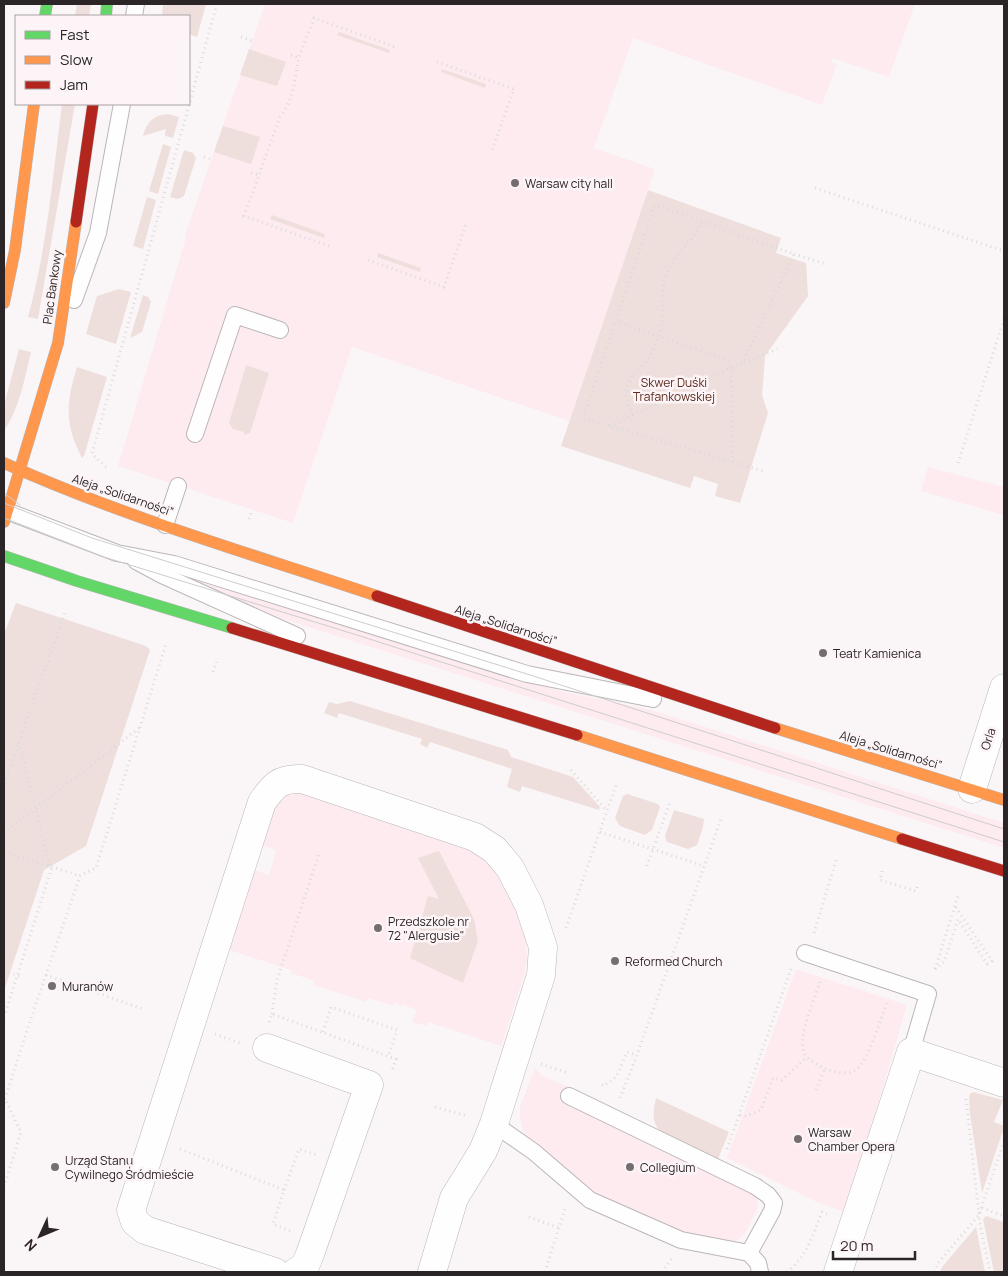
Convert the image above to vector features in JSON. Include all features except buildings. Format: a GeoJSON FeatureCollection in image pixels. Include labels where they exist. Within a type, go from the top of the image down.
{"type":"FeatureCollection","features":[{"type":"Feature","properties":{"kind":"main road"},"geometry":{"type":"LineString","coordinates":[[4,303],[15,250],[34,105]]}},
{"type":"Feature","properties":{"kind":"main road","name":"Plac Bankowy"},"geometry":{"type":"LineString","coordinates":[[5,514],[58,343],[93,105]]}},
{"type":"Feature","properties":{"kind":"main road","name":"Aleja „Solidarności”"},"geometry":{"type":"LineString","coordinates":[[4,463],[60,488],[165,525],[729,713],[1004,800]]}},
{"type":"Feature","properties":{"kind":"main road"},"geometry":{"type":"LineString","coordinates":[[4,556],[86,584],[374,671],[1004,870]]}},
{"type":"Feature","properties":{"kind":"street","name":"Orla"},"geometry":{"type":"LineString","coordinates":[[972,789],[1004,688]]}},
{"type":"Feature","properties":{"kind":"street"},"geometry":{"type":"LineString","coordinates":[[275,1272],[145,1230],[135,1222],[131,1210],[262,802],[272,787],[288,778],[302,779],[475,837],[495,850],[510,868],[529,905],[543,947],[541,975],[494,1124],[483,1151],[454,1198],[432,1272]]}},
{"type":"Feature","properties":{"kind":"street"},"geometry":{"type":"LineString","coordinates":[[267,1048],[369,1085],[315,1241],[305,1266],[296,1272]]}},
{"type":"Feature","properties":{"kind":"street"},"geometry":{"type":"LineString","coordinates":[[838,1272],[911,1052],[1004,1083]]}},
{"type":"Feature","properties":{"kind":"lane"},"geometry":{"type":"LineString","coordinates":[[58,343],[98,233],[122,105]]}},
{"type":"Feature","properties":{"kind":"lane"},"geometry":{"type":"LineString","coordinates":[[195,434],[235,315],[280,330]]}},
{"type":"Feature","properties":{"kind":"lane"},"geometry":{"type":"LineString","coordinates":[[165,525],[178,486]]}},
{"type":"Feature","properties":{"kind":"lane"},"geometry":{"type":"LineString","coordinates":[[5,514],[122,554],[174,564],[528,674],[729,713]]}},
{"type":"Feature","properties":{"kind":"lane"},"geometry":{"type":"LineString","coordinates":[[122,554],[162,575],[374,671]]}},
{"type":"Feature","properties":{"kind":"lane"},"geometry":{"type":"LineString","coordinates":[[804,953],[928,994],[911,1052]]}},
{"type":"Feature","properties":{"kind":"lane"},"geometry":{"type":"LineString","coordinates":[[569,1096],[755,1186],[768,1195],[774,1203],[772,1211],[749,1253]]}},
{"type":"Feature","properties":{"kind":"lane"},"geometry":{"type":"LineString","coordinates":[[494,1124],[534,1152],[590,1200],[680,1240],[749,1253],[758,1263],[760,1272]]}},
{"type":"Feature","properties":{"kind":"path"},"geometry":{"type":"LineString","coordinates":[[190,98],[216,4]]}},
{"type":"Feature","properties":{"kind":"path"},"geometry":{"type":"LineString","coordinates":[[329,246],[244,216],[280,117],[293,94],[300,58],[314,18],[398,48]]}},
{"type":"Feature","properties":{"kind":"path"},"geometry":{"type":"LineString","coordinates":[[241,37],[252,41]]}},
{"type":"Feature","properties":{"kind":"path"},"geometry":{"type":"LineString","coordinates":[[291,55],[300,58]]}},
{"type":"Feature","properties":{"kind":"path"},"geometry":{"type":"LineString","coordinates":[[437,62],[514,89],[492,150]]}},
{"type":"Feature","properties":{"kind":"path"},"geometry":{"type":"LineString","coordinates":[[106,467],[92,454],[188,105]]}},
{"type":"Feature","properties":{"kind":"path"},"geometry":{"type":"LineString","coordinates":[[204,157],[211,159]]}},
{"type":"Feature","properties":{"kind":"path"},"geometry":{"type":"LineString","coordinates":[[250,173],[259,175]]}},
{"type":"Feature","properties":{"kind":"path"},"geometry":{"type":"LineString","coordinates":[[815,188],[1004,251]]}},
{"type":"Feature","properties":{"kind":"path"},"geometry":{"type":"LineString","coordinates":[[764,472],[583,418],[655,205],[826,264]]}},
{"type":"Feature","properties":{"kind":"path"},"geometry":{"type":"LineString","coordinates":[[633,415],[628,403],[627,385],[631,376],[649,357],[662,326],[666,274],[702,222]]}},
{"type":"Feature","properties":{"kind":"path"},"geometry":{"type":"LineString","coordinates":[[368,260],[444,287],[466,224]]}},
{"type":"Feature","properties":{"kind":"path"},"geometry":{"type":"LineString","coordinates":[[743,362],[794,254]]}},
{"type":"Feature","properties":{"kind":"path"},"geometry":{"type":"LineString","coordinates":[[958,463],[1004,319]]}},
{"type":"Feature","properties":{"kind":"path"},"geometry":{"type":"LineString","coordinates":[[616,321],[726,360],[732,368],[732,462]]}},
{"type":"Feature","properties":{"kind":"path"},"geometry":{"type":"LineString","coordinates":[[610,426],[743,362],[777,349]]}},
{"type":"Feature","properties":{"kind":"path"},"geometry":{"type":"LineString","coordinates":[[249,519],[252,510]]}},
{"type":"Feature","properties":{"kind":"path"},"geometry":{"type":"LineString","coordinates":[[4,784],[65,612]]}},
{"type":"Feature","properties":{"kind":"path"},"geometry":{"type":"LineString","coordinates":[[4,1187],[22,1132],[4,1098],[80,876],[96,868],[166,644]]}},
{"type":"Feature","properties":{"kind":"path"},"geometry":{"type":"LineString","coordinates":[[214,672],[217,661]]}},
{"type":"Feature","properties":{"kind":"path"},"geometry":{"type":"LineString","coordinates":[[4,833],[140,728]]}},
{"type":"Feature","properties":{"kind":"path"},"geometry":{"type":"LineString","coordinates":[[4,1017],[51,866],[19,741]]}},
{"type":"Feature","properties":{"kind":"path"},"geometry":{"type":"LineString","coordinates":[[571,770],[608,812]]}},
{"type":"Feature","properties":{"kind":"path"},"geometry":{"type":"LineString","coordinates":[[566,930],[616,785]]}},
{"type":"Feature","properties":{"kind":"path"},"geometry":{"type":"LineString","coordinates":[[647,866],[670,802]]}},
{"type":"Feature","properties":{"kind":"path"},"geometry":{"type":"LineString","coordinates":[[626,1082],[721,819]]}},
{"type":"Feature","properties":{"kind":"path"},"geometry":{"type":"LineString","coordinates":[[600,832],[704,866]]}},
{"type":"Feature","properties":{"kind":"path"},"geometry":{"type":"LineString","coordinates":[[4,851],[80,876]]}},
{"type":"Feature","properties":{"kind":"path"},"geometry":{"type":"LineString","coordinates":[[272,1014],[277,980],[319,854]]}},
{"type":"Feature","properties":{"kind":"path"},"geometry":{"type":"LineString","coordinates":[[820,913],[837,857]]}},
{"type":"Feature","properties":{"kind":"path"},"geometry":{"type":"LineString","coordinates":[[882,872],[880,880],[896,887],[916,891],[918,883]]}},
{"type":"Feature","properties":{"kind":"path"},"geometry":{"type":"LineString","coordinates":[[940,953],[958,896]]}},
{"type":"Feature","properties":{"kind":"path"},"geometry":{"type":"LineString","coordinates":[[935,970],[944,962],[958,919],[987,964],[992,961],[955,906]]}},
{"type":"Feature","properties":{"kind":"path"},"geometry":{"type":"LineString","coordinates":[[727,1150],[792,968],[804,953]]}},
{"type":"Feature","properties":{"kind":"path"},"geometry":{"type":"LineString","coordinates":[[4,970],[18,976]]}},
{"type":"Feature","properties":{"kind":"path"},"geometry":{"type":"LineString","coordinates":[[46,975],[142,1009]]}},
{"type":"Feature","properties":{"kind":"path"},"geometry":{"type":"LineString","coordinates":[[818,988],[803,1035],[802,1049],[807,1057],[825,1068],[840,1073],[849,1072],[857,1068],[865,1058],[883,1013]]}},
{"type":"Feature","properties":{"kind":"path"},"geometry":{"type":"LineString","coordinates":[[323,1032],[331,1008],[397,1030],[388,1056]]}},
{"type":"Feature","properties":{"kind":"path"},"geometry":{"type":"LineString","coordinates":[[216,1035],[222,1037]]}},
{"type":"Feature","properties":{"kind":"path"},"geometry":{"type":"LineString","coordinates":[[595,1083],[604,1086],[617,1076],[628,1052],[637,1055]]}},
{"type":"Feature","properties":{"kind":"path"},"geometry":{"type":"LineString","coordinates":[[516,1055],[569,1073]]}},
{"type":"Feature","properties":{"kind":"path"},"geometry":{"type":"LineString","coordinates":[[740,1115],[746,1116],[760,1110],[773,1078],[782,1080],[807,1057]]}},
{"type":"Feature","properties":{"kind":"path"},"geometry":{"type":"LineString","coordinates":[[816,1090],[825,1068]]}},
{"type":"Feature","properties":{"kind":"path"},"geometry":{"type":"LineString","coordinates":[[973,1072],[965,1094],[979,1215],[990,1272]]}},
{"type":"Feature","properties":{"kind":"path"},"geometry":{"type":"LineString","coordinates":[[435,1107],[494,1124]]}},
{"type":"Feature","properties":{"kind":"path"},"geometry":{"type":"LineString","coordinates":[[154,1139],[284,1190]]}},
{"type":"Feature","properties":{"kind":"path"},"geometry":{"type":"LineString","coordinates":[[935,1272],[938,1263],[979,1215],[1004,1141]]}},
{"type":"Feature","properties":{"kind":"path"},"geometry":{"type":"LineString","coordinates":[[315,1241],[273,1224],[284,1190],[299,1149],[342,1163]]}},
{"type":"Feature","properties":{"kind":"path"},"geometry":{"type":"LineString","coordinates":[[544,1272],[567,1202]]}},
{"type":"Feature","properties":{"kind":"path"},"geometry":{"type":"LineString","coordinates":[[982,1208],[1004,1216]]}},
{"type":"Feature","properties":{"kind":"path"},"geometry":{"type":"LineString","coordinates":[[529,1217],[559,1228]]}},
{"type":"Feature","properties":{"kind":"path"},"geometry":{"type":"LineString","coordinates":[[787,1272],[802,1257],[814,1231]]}},
{"type":"Feature","properties":{"kind":"path"},"geometry":{"type":"LineString","coordinates":[[662,1272],[672,1258]]}},
{"type":"Feature","properties":{"kind":"shaded area"},"geometry":{"type":"Polygon","coordinates":[[[265,4],[915,4],[889,77],[832,58],[831,62],[837,64],[822,105],[633,38],[594,148],[655,169],[569,421],[352,347],[293,523],[118,466],[186,238],[184,238],[265,4]]]}},
{"type":"Feature","properties":{"kind":"shaded area"},"geometry":{"type":"Polygon","coordinates":[[[928,467],[1004,487],[1003,515],[921,491],[928,467]]]}},
{"type":"Feature","properties":{"kind":"shaded area"},"geometry":{"type":"Polygon","coordinates":[[[180,571],[563,692],[643,708],[684,720],[1004,823],[1004,848],[283,619],[178,576],[180,571]]]}},
{"type":"Feature","properties":{"kind":"shaded area","name":"Przedszkole nr 72 \"Alergusie\""},"geometry":{"type":"Polygon","coordinates":[[[301,790],[471,843],[499,868],[521,916],[526,940],[527,960],[524,976],[501,1046],[428,1022],[427,1026],[412,1022],[417,1010],[402,1004],[401,1006],[394,1003],[393,1006],[368,998],[366,1002],[314,985],[315,981],[291,973],[291,970],[226,949],[252,869],[269,875],[276,850],[260,845],[269,816],[279,798],[301,790]]]}},
{"type":"Feature","properties":{"kind":"shaded area"},"geometry":{"type":"Polygon","coordinates":[[[796,969],[907,1005],[846,1212],[819,1203],[727,1158],[796,969]]]}},
{"type":"Feature","properties":{"kind":"shaded area","name":"Collegium"},"geometry":{"type":"Polygon","coordinates":[[[535,1068],[541,1075],[610,1105],[602,1121],[751,1191],[757,1196],[758,1207],[746,1232],[733,1242],[704,1240],[671,1230],[584,1189],[530,1142],[523,1131],[520,1107],[535,1068]]]}},
{"type":"Feature","properties":{"kind":"green space"},"geometry":{"type":"Polygon","coordinates":[[[77,4],[91,4],[89,15],[75,15],[77,4]]]}},
{"type":"Feature","properties":{"kind":"green space"},"geometry":{"type":"Polygon","coordinates":[[[163,4],[206,4],[197,37],[190,34],[190,15],[162,15],[163,4]]]}},
{"type":"Feature","properties":{"kind":"green space"},"geometry":{"type":"Polygon","coordinates":[[[339,32],[390,50],[389,53],[337,35],[339,32]]]}},
{"type":"Feature","properties":{"kind":"green space"},"geometry":{"type":"Polygon","coordinates":[[[249,49],[286,62],[277,86],[240,75],[249,49]]]}},
{"type":"Feature","properties":{"kind":"green space"},"geometry":{"type":"Polygon","coordinates":[[[442,69],[486,84],[485,88],[441,72],[442,69]]]}},
{"type":"Feature","properties":{"kind":"green space"},"geometry":{"type":"Polygon","coordinates":[[[62,105],[75,105],[38,319],[28,317],[45,238],[62,105]]]}},
{"type":"Feature","properties":{"kind":"green space"},"geometry":{"type":"Polygon","coordinates":[[[168,114],[179,117],[173,138],[165,136],[166,129],[143,136],[151,120],[168,114]]]}},
{"type":"Feature","properties":{"kind":"green space"},"geometry":{"type":"Polygon","coordinates":[[[223,126],[260,137],[251,164],[214,152],[223,126]]]}},
{"type":"Feature","properties":{"kind":"green space"},"geometry":{"type":"Polygon","coordinates":[[[163,144],[171,147],[158,194],[149,191],[163,144]]]}},
{"type":"Feature","properties":{"kind":"green space"},"geometry":{"type":"Polygon","coordinates":[[[184,150],[193,153],[196,158],[184,196],[178,199],[170,197],[184,150]]]}},
{"type":"Feature","properties":{"kind":"green space","name":"Skwer Duśki Trafankowskiej"},"geometry":{"type":"Polygon","coordinates":[[[648,190],[781,238],[776,253],[806,263],[808,296],[765,356],[762,395],[768,413],[740,503],[715,496],[718,484],[694,476],[690,488],[561,446],[648,190]]]}},
{"type":"Feature","properties":{"kind":"green space"},"geometry":{"type":"Polygon","coordinates":[[[147,197],[156,200],[143,249],[133,246],[147,197]]]}},
{"type":"Feature","properties":{"kind":"green space"},"geometry":{"type":"Polygon","coordinates":[[[272,215],[325,234],[324,238],[270,219],[272,215]]]}},
{"type":"Feature","properties":{"kind":"green space"},"geometry":{"type":"Polygon","coordinates":[[[378,253],[421,268],[420,272],[377,257],[378,253]]]}},
{"type":"Feature","properties":{"kind":"green space"},"geometry":{"type":"Polygon","coordinates":[[[119,289],[131,292],[116,344],[86,334],[97,296],[119,289]]]}},
{"type":"Feature","properties":{"kind":"green space"},"geometry":{"type":"Polygon","coordinates":[[[143,295],[148,297],[151,302],[142,332],[130,338],[143,295]]]}},
{"type":"Feature","properties":{"kind":"green space"},"geometry":{"type":"Polygon","coordinates":[[[19,349],[31,352],[18,403],[4,431],[4,405],[19,349]]]}},
{"type":"Feature","properties":{"kind":"green space"},"geometry":{"type":"Polygon","coordinates":[[[246,365],[269,373],[250,433],[244,435],[244,432],[233,429],[229,423],[246,365]]]}},
{"type":"Feature","properties":{"kind":"green space"},"geometry":{"type":"Polygon","coordinates":[[[77,367],[107,377],[82,458],[72,434],[69,413],[69,402],[77,367]]]}},
{"type":"Feature","properties":{"kind":"green space"},"geometry":{"type":"Polygon","coordinates":[[[16,603],[146,646],[150,650],[86,846],[44,870],[4,991],[4,634],[16,603]]]}},
{"type":"Feature","properties":{"kind":"green space"},"geometry":{"type":"Polygon","coordinates":[[[350,701],[508,750],[511,757],[573,777],[600,807],[599,810],[522,786],[520,792],[507,787],[512,769],[430,742],[427,748],[420,744],[422,739],[339,713],[337,718],[324,713],[329,702],[337,704],[350,701]]]}},
{"type":"Feature","properties":{"kind":"green space"},"geometry":{"type":"Polygon","coordinates":[[[627,794],[658,804],[660,807],[652,830],[645,835],[620,826],[615,818],[623,796],[627,794]]]}},
{"type":"Feature","properties":{"kind":"green space"},"geometry":{"type":"Polygon","coordinates":[[[674,810],[704,819],[697,845],[688,849],[667,842],[665,836],[674,810]]]}},
{"type":"Feature","properties":{"kind":"green space"},"geometry":{"type":"Polygon","coordinates":[[[439,851],[474,919],[478,941],[463,983],[410,958],[428,896],[439,899],[418,858],[439,851]]]}},
{"type":"Feature","properties":{"kind":"green space"},"geometry":{"type":"Polygon","coordinates":[[[973,1092],[1003,1100],[994,1122],[1004,1126],[1004,1134],[1002,1133],[982,1193],[970,1114],[969,1100],[970,1094],[973,1092]]]}},
{"type":"Feature","properties":{"kind":"green space"},"geometry":{"type":"Polygon","coordinates":[[[656,1098],[729,1132],[718,1159],[662,1133],[654,1121],[656,1098]]]}},
{"type":"Feature","properties":{"kind":"green space"},"geometry":{"type":"Polygon","coordinates":[[[986,1216],[1004,1222],[1004,1272],[994,1272],[983,1219],[986,1216]]]}},
{"type":"Feature","properties":{"kind":"green space"},"geometry":{"type":"Polygon","coordinates":[[[976,1227],[985,1272],[940,1272],[942,1267],[976,1227]]]}},
{"type":"Feature","properties":{"kind":"tram line"},"geometry":{"type":"LineString","coordinates":[[4,493],[20,505]]}},
{"type":"Feature","properties":{"kind":"tram line"},"geometry":{"type":"LineString","coordinates":[[4,503],[92,538],[527,674],[1004,829]]}},
{"type":"Feature","properties":{"kind":"tram line"},"geometry":{"type":"LineString","coordinates":[[4,518],[104,557],[357,635],[1004,842]]}},
{"type":"Feature","properties":{"kind":"traffic: fast"},"geometry":{"type":"LineString","coordinates":[[45,15],[47,4]]}},
{"type":"Feature","properties":{"kind":"traffic: fast"},"geometry":{"type":"LineString","coordinates":[[106,15],[107,4]]}},
{"type":"Feature","properties":{"kind":"traffic: fast"},"geometry":{"type":"LineString","coordinates":[[4,556],[77,581],[232,628]]}},
{"type":"Feature","properties":{"kind":"traffic: slow"},"geometry":{"type":"LineString","coordinates":[[4,303],[15,250],[34,105]]}},
{"type":"Feature","properties":{"kind":"traffic: slow"},"geometry":{"type":"LineString","coordinates":[[4,522],[58,343],[76,222]]}},
{"type":"Feature","properties":{"kind":"traffic: slow"},"geometry":{"type":"LineString","coordinates":[[4,463],[95,501],[142,518],[377,596]]}},
{"type":"Feature","properties":{"kind":"traffic: slow"},"geometry":{"type":"LineString","coordinates":[[775,728],[1004,800]]}},
{"type":"Feature","properties":{"kind":"traffic: slow"},"geometry":{"type":"LineString","coordinates":[[577,735],[902,839]]}},
{"type":"Feature","properties":{"kind":"traffic: jam"},"geometry":{"type":"LineString","coordinates":[[76,222],[93,105]]}},
{"type":"Feature","properties":{"kind":"traffic: jam"},"geometry":{"type":"LineString","coordinates":[[377,596],[775,728]]}},
{"type":"Feature","properties":{"kind":"traffic: jam"},"geometry":{"type":"LineString","coordinates":[[232,628],[577,735]]}},
{"type":"Feature","properties":{"kind":"traffic: jam"},"geometry":{"type":"LineString","coordinates":[[902,839],[1004,871]]}},
{"type":"Feature","properties":{"kind":"place","name":"Warsaw city hall"},"geometry":{"type":"Point","coordinates":[515,183]}},
{"type":"Feature","properties":{"kind":"place","name":"Teatr Kamienica"},"geometry":{"type":"Point","coordinates":[823,653]}},
{"type":"Feature","properties":{"kind":"place","name":"Przedszkole nr 72 \"Alergusie\""},"geometry":{"type":"Point","coordinates":[378,928]}},
{"type":"Feature","properties":{"kind":"place","name":"Reformed Church"},"geometry":{"type":"Point","coordinates":[615,961]}},
{"type":"Feature","properties":{"kind":"place","name":"Muranów"},"geometry":{"type":"Point","coordinates":[52,986]}},
{"type":"Feature","properties":{"kind":"place","name":"Warsaw Chamber Opera"},"geometry":{"type":"Point","coordinates":[798,1139]}},
{"type":"Feature","properties":{"kind":"place","name":"Urząd Stanu Cywilnego Śródmieście"},"geometry":{"type":"Point","coordinates":[55,1167]}},
{"type":"Feature","properties":{"kind":"place","name":"Collegium"},"geometry":{"type":"Point","coordinates":[630,1167]}}]}
